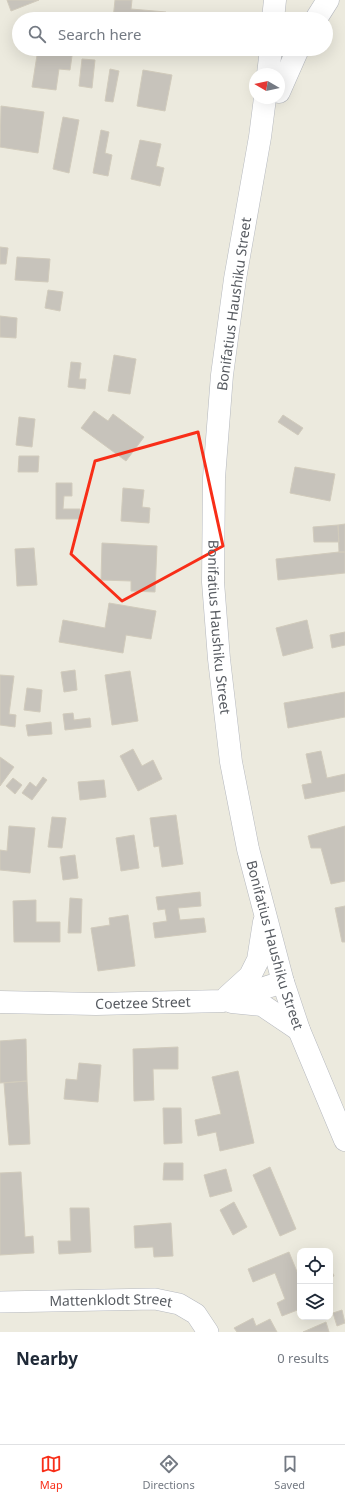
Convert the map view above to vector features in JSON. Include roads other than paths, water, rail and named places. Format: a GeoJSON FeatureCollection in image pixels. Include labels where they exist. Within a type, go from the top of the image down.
{"type":"FeatureCollection","features":[{"type":"Feature","properties":{"kind":"street"},"geometry":{"type":"LineString","coordinates":[[274,12],[275,0]]}},
{"type":"Feature","properties":{"kind":"street"},"geometry":{"type":"LineString","coordinates":[[320,12],[328,0]]}},
{"type":"Feature","properties":{"kind":"street"},"geometry":{"type":"LineString","coordinates":[[269,68],[270,56]]}},
{"type":"Feature","properties":{"kind":"street"},"geometry":{"type":"LineString","coordinates":[[285,78],[295,56]]}},
{"type":"Feature","properties":{"kind":"street","name":"Bonifatius Haushiku Street"},"geometry":{"type":"LineString","coordinates":[[264,104],[260,137],[235,278],[222,375],[214,478],[213,582],[219,659],[231,762],[248,849],[283,982],[299,1030],[345,1140]]}},
{"type":"Feature","properties":{"kind":"street"},"geometry":{"type":"LineString","coordinates":[[260,137],[274,104]]}},
{"type":"Feature","properties":{"kind":"street"},"geometry":{"type":"LineString","coordinates":[[223,1001],[250,976],[258,960],[266,917]]}},
{"type":"Feature","properties":{"kind":"street","name":"Coetzee Street"},"geometry":{"type":"LineString","coordinates":[[0,1002],[96,1004],[223,1001],[283,982]]}},
{"type":"Feature","properties":{"kind":"street"},"geometry":{"type":"LineString","coordinates":[[223,1001],[262,1005],[299,1030]]}},
{"type":"Feature","properties":{"kind":"street","name":"Mattenklodt Street"},"geometry":{"type":"LineString","coordinates":[[0,1302],[155,1299],[179,1304],[196,1314],[208,1332]]}}]}
